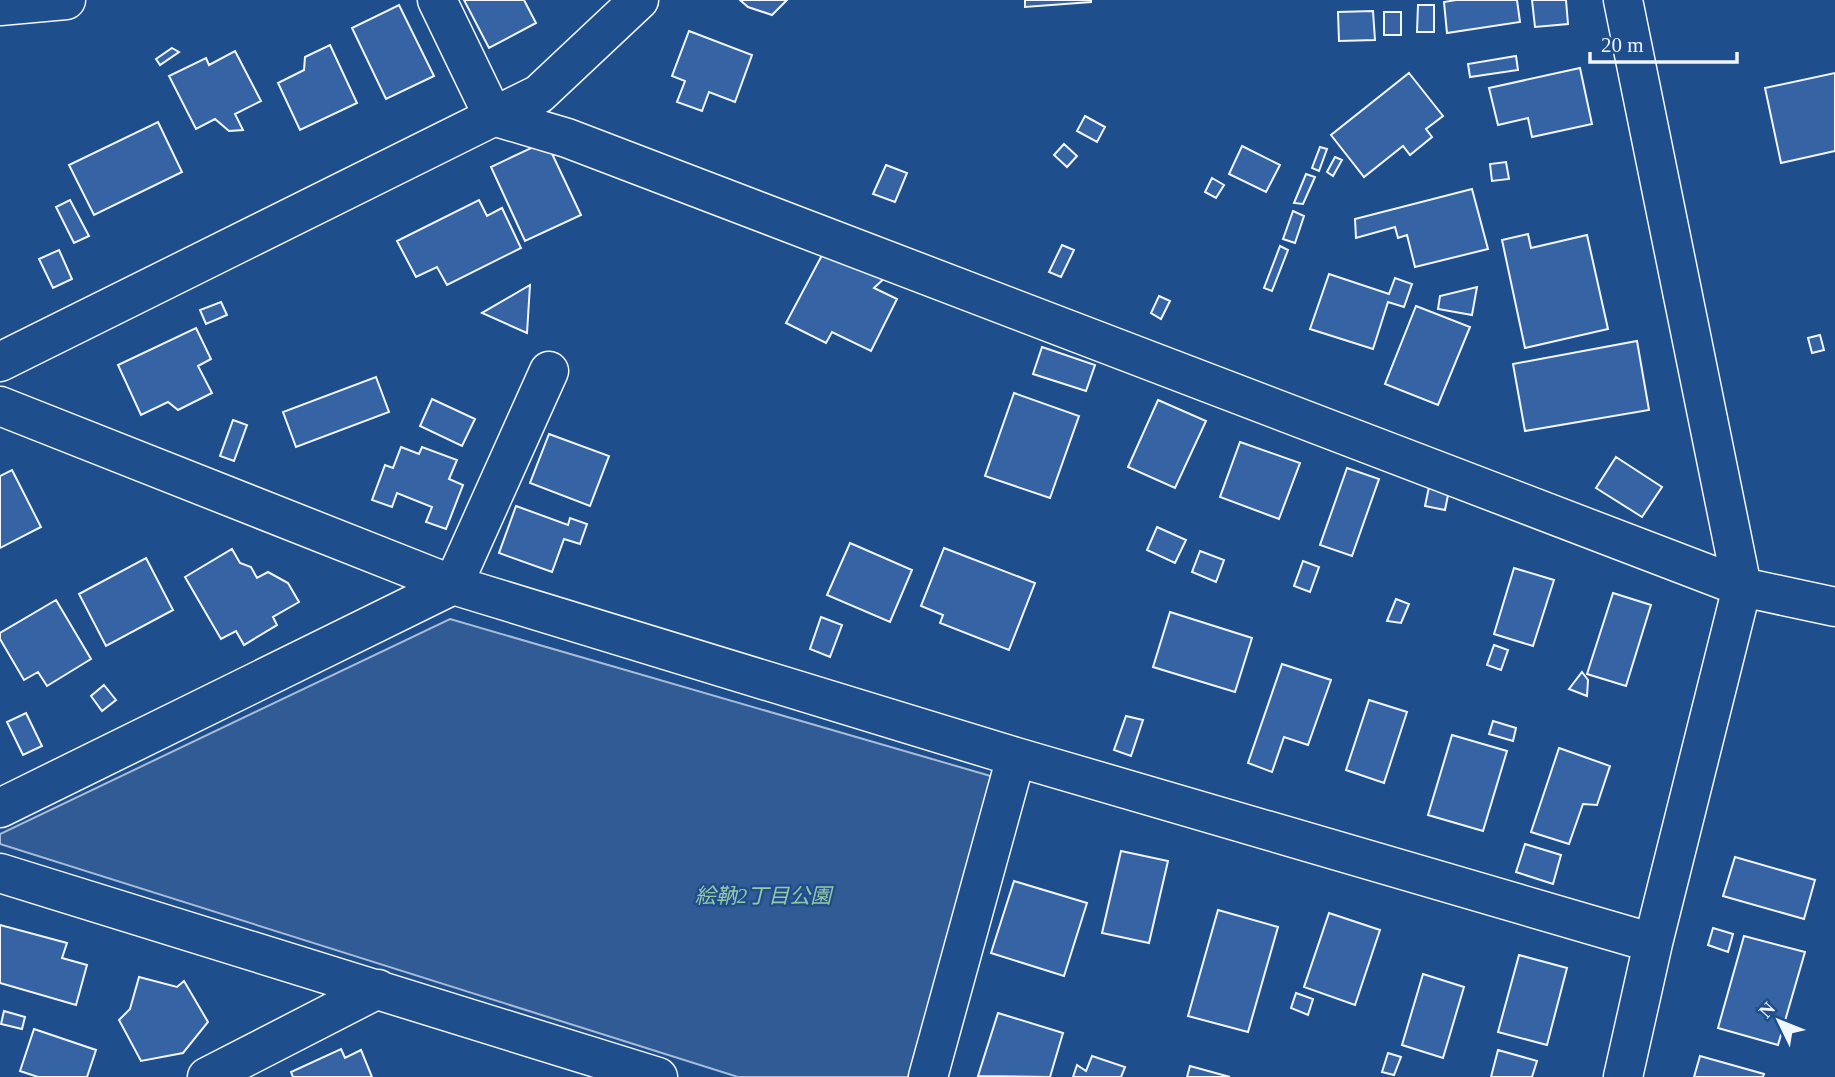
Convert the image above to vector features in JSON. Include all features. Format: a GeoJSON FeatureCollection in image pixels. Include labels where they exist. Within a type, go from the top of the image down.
{"type":"FeatureCollection","features":[{"type":"Feature","properties":{"kind":"street"},"geometry":{"type":"LineString","coordinates":[[0,5],[66,0]]}},
{"type":"Feature","properties":{"kind":"street"},"geometry":{"type":"LineString","coordinates":[[437,0],[493,116],[567,138],[1742,587],[1835,607]]}},
{"type":"Feature","properties":{"kind":"street"},"geometry":{"type":"LineString","coordinates":[[0,362],[539,94],[639,0]]}},
{"type":"Feature","properties":{"kind":"street"},"geometry":{"type":"LineString","coordinates":[[1623,0],[1742,587],[1653,943],[1623,1077]]}},
{"type":"Feature","properties":{"kind":"street"},"geometry":{"type":"LineString","coordinates":[[0,808],[453,585],[549,371]]}},
{"type":"Feature","properties":{"kind":"street"},"geometry":{"type":"LineString","coordinates":[[0,406],[453,585],[1016,757],[1653,943]]}},
{"type":"Feature","properties":{"kind":"street"},"geometry":{"type":"LineString","coordinates":[[928,1077],[1016,757]]}},
{"type":"Feature","properties":{"kind":"street"},"geometry":{"type":"LineString","coordinates":[[0,873],[658,1077]]}},
{"type":"Feature","properties":{"kind":"street"},"geometry":{"type":"LineString","coordinates":[[231,1072],[377,989]]}},
{"type":"Feature","properties":{"kind":"shaded area","name":"絵靹2丁目公園"},"geometry":{"type":"Polygon","coordinates":[[[450,619],[994,777],[908,1077],[738,1077],[0,844],[0,834],[450,619]]]}},
{"type":"Feature","properties":{"kind":"building"},"geometry":{"type":"Polygon","coordinates":[[[464,0],[524,0],[536,23],[489,48],[464,0]]]}},
{"type":"Feature","properties":{"kind":"building"},"geometry":{"type":"Polygon","coordinates":[[[740,0],[787,0],[772,15],[748,7],[740,0]]]}},
{"type":"Feature","properties":{"kind":"building"},"geometry":{"type":"Polygon","coordinates":[[[1025,0],[1091,0],[1091,2],[1025,7],[1025,0]]]}},
{"type":"Feature","properties":{"kind":"building"},"geometry":{"type":"Polygon","coordinates":[[[1517,0],[1520,22],[1447,33],[1444,2],[1517,0]]]}},
{"type":"Feature","properties":{"kind":"building"},"geometry":{"type":"Polygon","coordinates":[[[1532,0],[1566,0],[1568,24],[1535,27],[1532,0]]]}},
{"type":"Feature","properties":{"kind":"building"},"geometry":{"type":"Polygon","coordinates":[[[399,5],[434,76],[386,99],[352,28],[399,5]]]}},
{"type":"Feature","properties":{"kind":"building"},"geometry":{"type":"Polygon","coordinates":[[[1418,5],[1434,5],[1434,32],[1417,32],[1418,5]]]}},
{"type":"Feature","properties":{"kind":"building"},"geometry":{"type":"Polygon","coordinates":[[[1373,11],[1375,40],[1339,41],[1338,12],[1373,11]]]}},
{"type":"Feature","properties":{"kind":"building"},"geometry":{"type":"Polygon","coordinates":[[[1384,12],[1401,12],[1401,35],[1384,35],[1384,12]]]}},
{"type":"Feature","properties":{"kind":"building"},"geometry":{"type":"Polygon","coordinates":[[[689,31],[752,55],[735,102],[709,92],[702,111],[677,102],[685,81],[672,76],[689,31]]]}},
{"type":"Feature","properties":{"kind":"building"},"geometry":{"type":"Polygon","coordinates":[[[330,45],[357,103],[300,130],[278,83],[304,70],[305,57],[330,45]]]}},
{"type":"Feature","properties":{"kind":"building"},"geometry":{"type":"Polygon","coordinates":[[[172,48],[179,52],[160,65],[156,59],[172,48]]]}},
{"type":"Feature","properties":{"kind":"building"},"geometry":{"type":"Polygon","coordinates":[[[235,51],[261,101],[235,114],[243,130],[229,131],[215,119],[196,129],[169,76],[206,58],[209,65],[235,51]]]}},
{"type":"Feature","properties":{"kind":"building"},"geometry":{"type":"Polygon","coordinates":[[[1516,56],[1518,70],[1470,77],[1468,64],[1516,56]]]}},
{"type":"Feature","properties":{"kind":"building"},"geometry":{"type":"Polygon","coordinates":[[[1580,68],[1592,124],[1532,137],[1528,118],[1498,125],[1489,88],[1580,68]]]}},
{"type":"Feature","properties":{"kind":"building"},"geometry":{"type":"Polygon","coordinates":[[[1409,73],[1443,116],[1426,129],[1432,137],[1410,155],[1403,146],[1364,177],[1331,135],[1409,73]]]}},
{"type":"Feature","properties":{"kind":"building"},"geometry":{"type":"Polygon","coordinates":[[[1835,73],[1835,151],[1781,163],[1765,88],[1835,73]]]}},
{"type":"Feature","properties":{"kind":"building"},"geometry":{"type":"Polygon","coordinates":[[[1085,116],[1105,127],[1097,142],[1077,131],[1085,116]]]}},
{"type":"Feature","properties":{"kind":"building"},"geometry":{"type":"Polygon","coordinates":[[[158,122],[182,172],[94,215],[69,165],[158,122]]]}},
{"type":"Feature","properties":{"kind":"building"},"geometry":{"type":"Polygon","coordinates":[[[546,141],[581,215],[525,241],[491,167],[546,141]]]}},
{"type":"Feature","properties":{"kind":"building"},"geometry":{"type":"Polygon","coordinates":[[[1064,144],[1077,156],[1067,167],[1054,155],[1064,144]]]}},
{"type":"Feature","properties":{"kind":"building"},"geometry":{"type":"Polygon","coordinates":[[[1242,146],[1280,165],[1266,192],[1229,174],[1242,146]]]}},
{"type":"Feature","properties":{"kind":"building"},"geometry":{"type":"Polygon","coordinates":[[[1320,147],[1327,149],[1319,171],[1312,168],[1320,147]]]}},
{"type":"Feature","properties":{"kind":"building"},"geometry":{"type":"Polygon","coordinates":[[[1335,157],[1342,160],[1333,176],[1327,172],[1335,157]]]}},
{"type":"Feature","properties":{"kind":"building"},"geometry":{"type":"Polygon","coordinates":[[[1506,162],[1509,179],[1492,181],[1490,164],[1506,162]]]}},
{"type":"Feature","properties":{"kind":"building"},"geometry":{"type":"Polygon","coordinates":[[[886,165],[907,173],[895,202],[873,194],[886,165]]]}},
{"type":"Feature","properties":{"kind":"building"},"geometry":{"type":"Polygon","coordinates":[[[1306,174],[1315,177],[1303,204],[1294,203],[1306,174]]]}},
{"type":"Feature","properties":{"kind":"building"},"geometry":{"type":"Polygon","coordinates":[[[1212,178],[1224,185],[1216,198],[1205,192],[1212,178]]]}},
{"type":"Feature","properties":{"kind":"building"},"geometry":{"type":"Polygon","coordinates":[[[1472,189],[1488,249],[1415,267],[1407,235],[1398,238],[1395,227],[1356,238],[1355,219],[1472,189]]]}},
{"type":"Feature","properties":{"kind":"building"},"geometry":{"type":"Polygon","coordinates":[[[70,200],[89,236],[74,243],[56,207],[70,200]]]}},
{"type":"Feature","properties":{"kind":"building"},"geometry":{"type":"Polygon","coordinates":[[[479,200],[487,216],[502,208],[521,248],[447,285],[437,267],[416,277],[397,241],[479,200]]]}},
{"type":"Feature","properties":{"kind":"building"},"geometry":{"type":"Polygon","coordinates":[[[1293,211],[1304,216],[1295,243],[1283,239],[1293,211]]]}},
{"type":"Feature","properties":{"kind":"building"},"geometry":{"type":"Polygon","coordinates":[[[1528,234],[1531,248],[1587,235],[1608,329],[1525,348],[1502,240],[1528,234]]]}},
{"type":"Feature","properties":{"kind":"building"},"geometry":{"type":"Polygon","coordinates":[[[829,242],[890,273],[874,288],[897,299],[871,351],[832,332],[826,343],[786,323],[829,242]]]}},
{"type":"Feature","properties":{"kind":"building"},"geometry":{"type":"Polygon","coordinates":[[[1062,245],[1074,250],[1061,277],[1049,272],[1062,245]]]}},
{"type":"Feature","properties":{"kind":"building"},"geometry":{"type":"Polygon","coordinates":[[[1280,246],[1288,250],[1272,291],[1264,288],[1280,246]]]}},
{"type":"Feature","properties":{"kind":"building"},"geometry":{"type":"Polygon","coordinates":[[[59,250],[72,279],[53,288],[39,259],[59,250]]]}},
{"type":"Feature","properties":{"kind":"building"},"geometry":{"type":"Polygon","coordinates":[[[1329,274],[1389,294],[1395,278],[1412,284],[1404,307],[1388,302],[1373,349],[1310,329],[1329,274]]]}},
{"type":"Feature","properties":{"kind":"building"},"geometry":{"type":"Polygon","coordinates":[[[530,285],[527,333],[482,313],[530,285]]]}},
{"type":"Feature","properties":{"kind":"building"},"geometry":{"type":"Polygon","coordinates":[[[1477,287],[1472,315],[1438,309],[1440,296],[1477,287]]]}},
{"type":"Feature","properties":{"kind":"building"},"geometry":{"type":"Polygon","coordinates":[[[1159,296],[1170,301],[1161,319],[1151,313],[1159,296]]]}},
{"type":"Feature","properties":{"kind":"building"},"geometry":{"type":"Polygon","coordinates":[[[221,302],[227,315],[206,324],[200,310],[221,302]]]}},
{"type":"Feature","properties":{"kind":"building"},"geometry":{"type":"Polygon","coordinates":[[[1416,306],[1470,327],[1438,405],[1385,384],[1416,306]]]}},
{"type":"Feature","properties":{"kind":"building"},"geometry":{"type":"Polygon","coordinates":[[[196,328],[211,359],[198,366],[212,393],[178,410],[168,402],[141,415],[118,365],[196,328]]]}},
{"type":"Feature","properties":{"kind":"building"},"geometry":{"type":"Polygon","coordinates":[[[1820,335],[1824,350],[1812,353],[1808,338],[1820,335]]]}},
{"type":"Feature","properties":{"kind":"building"},"geometry":{"type":"Polygon","coordinates":[[[1637,341],[1649,410],[1525,431],[1513,364],[1637,341]]]}},
{"type":"Feature","properties":{"kind":"building"},"geometry":{"type":"Polygon","coordinates":[[[1042,347],[1095,365],[1086,391],[1033,374],[1042,347]]]}},
{"type":"Feature","properties":{"kind":"building"},"geometry":{"type":"Polygon","coordinates":[[[376,377],[389,412],[296,447],[283,412],[376,377]]]}},
{"type":"Feature","properties":{"kind":"building"},"geometry":{"type":"Polygon","coordinates":[[[1014,393],[1079,416],[1050,498],[985,476],[1014,393]]]}},
{"type":"Feature","properties":{"kind":"building"},"geometry":{"type":"Polygon","coordinates":[[[432,399],[475,419],[462,446],[420,426],[432,399]]]}},
{"type":"Feature","properties":{"kind":"building"},"geometry":{"type":"Polygon","coordinates":[[[1158,400],[1206,421],[1175,488],[1128,467],[1158,400]]]}},
{"type":"Feature","properties":{"kind":"building"},"geometry":{"type":"Polygon","coordinates":[[[233,420],[247,425],[234,461],[220,456],[233,420]]]}},
{"type":"Feature","properties":{"kind":"building"},"geometry":{"type":"Polygon","coordinates":[[[549,434],[609,456],[590,506],[530,483],[549,434]]]}},
{"type":"Feature","properties":{"kind":"building"},"geometry":{"type":"Polygon","coordinates":[[[1240,442],[1300,463],[1279,519],[1220,497],[1240,442]]]}},
{"type":"Feature","properties":{"kind":"building"},"geometry":{"type":"Polygon","coordinates":[[[401,447],[419,454],[422,447],[457,460],[449,479],[463,485],[446,529],[426,522],[432,507],[397,493],[392,507],[372,500],[385,465],[393,468],[401,447]]]}},
{"type":"Feature","properties":{"kind":"building"},"geometry":{"type":"Polygon","coordinates":[[[1616,457],[1662,487],[1642,517],[1596,488],[1616,457]]]}},
{"type":"Feature","properties":{"kind":"building"},"geometry":{"type":"Polygon","coordinates":[[[1347,468],[1379,479],[1352,556],[1320,545],[1347,468]]]}},
{"type":"Feature","properties":{"kind":"building"},"geometry":{"type":"Polygon","coordinates":[[[12,470],[41,527],[0,548],[0,476],[12,470]]]}},
{"type":"Feature","properties":{"kind":"building"},"geometry":{"type":"Polygon","coordinates":[[[1429,487],[1448,495],[1445,510],[1425,506],[1429,487]]]}},
{"type":"Feature","properties":{"kind":"building"},"geometry":{"type":"Polygon","coordinates":[[[516,506],[568,525],[570,518],[587,524],[580,544],[564,539],[552,572],[499,553],[516,506]]]}},
{"type":"Feature","properties":{"kind":"building"},"geometry":{"type":"Polygon","coordinates":[[[1157,527],[1186,540],[1175,563],[1147,550],[1157,527]]]}},
{"type":"Feature","properties":{"kind":"building"},"geometry":{"type":"Polygon","coordinates":[[[850,543],[912,570],[890,622],[827,595],[850,543]]]}},
{"type":"Feature","properties":{"kind":"building"},"geometry":{"type":"Polygon","coordinates":[[[944,548],[1035,583],[1009,650],[940,623],[943,615],[921,606],[944,548]]]}},
{"type":"Feature","properties":{"kind":"building"},"geometry":{"type":"Polygon","coordinates":[[[232,549],[240,563],[251,567],[257,578],[268,572],[288,583],[299,602],[273,617],[277,625],[244,645],[236,631],[221,639],[185,577],[232,549]]]}},
{"type":"Feature","properties":{"kind":"building"},"geometry":{"type":"Polygon","coordinates":[[[1200,551],[1224,560],[1216,582],[1192,572],[1200,551]]]}},
{"type":"Feature","properties":{"kind":"building"},"geometry":{"type":"Polygon","coordinates":[[[146,558],[173,610],[106,646],[79,594],[146,558]]]}},
{"type":"Feature","properties":{"kind":"building"},"geometry":{"type":"Polygon","coordinates":[[[1303,561],[1319,567],[1310,592],[1294,586],[1303,561]]]}},
{"type":"Feature","properties":{"kind":"building"},"geometry":{"type":"Polygon","coordinates":[[[1514,568],[1554,580],[1533,646],[1494,634],[1514,568]]]}},
{"type":"Feature","properties":{"kind":"building"},"geometry":{"type":"Polygon","coordinates":[[[1613,593],[1651,605],[1626,686],[1587,674],[1613,593]]]}},
{"type":"Feature","properties":{"kind":"building"},"geometry":{"type":"Polygon","coordinates":[[[1396,599],[1409,604],[1401,623],[1387,621],[1396,599]]]}},
{"type":"Feature","properties":{"kind":"building"},"geometry":{"type":"Polygon","coordinates":[[[56,600],[91,659],[47,686],[38,672],[24,680],[0,639],[0,633],[56,600]]]}},
{"type":"Feature","properties":{"kind":"building"},"geometry":{"type":"Polygon","coordinates":[[[1170,612],[1252,638],[1235,692],[1153,667],[1170,612]]]}},
{"type":"Feature","properties":{"kind":"building"},"geometry":{"type":"Polygon","coordinates":[[[821,617],[842,625],[830,657],[810,649],[821,617]]]}},
{"type":"Feature","properties":{"kind":"building"},"geometry":{"type":"Polygon","coordinates":[[[1494,645],[1508,650],[1501,670],[1487,665],[1494,645]]]}},
{"type":"Feature","properties":{"kind":"building"},"geometry":{"type":"Polygon","coordinates":[[[1282,664],[1331,680],[1308,745],[1284,737],[1272,772],[1248,763],[1282,664]]]}},
{"type":"Feature","properties":{"kind":"building"},"geometry":{"type":"Polygon","coordinates":[[[1582,672],[1588,680],[1587,696],[1569,689],[1582,672]]]}},
{"type":"Feature","properties":{"kind":"building"},"geometry":{"type":"Polygon","coordinates":[[[104,685],[116,700],[102,711],[91,696],[104,685]]]}},
{"type":"Feature","properties":{"kind":"building"},"geometry":{"type":"Polygon","coordinates":[[[1369,700],[1407,712],[1384,783],[1346,770],[1369,700]]]}},
{"type":"Feature","properties":{"kind":"building"},"geometry":{"type":"Polygon","coordinates":[[[26,713],[42,746],[23,755],[7,722],[26,713]]]}},
{"type":"Feature","properties":{"kind":"building"},"geometry":{"type":"Polygon","coordinates":[[[1126,716],[1143,720],[1131,756],[1114,750],[1126,716]]]}},
{"type":"Feature","properties":{"kind":"building"},"geometry":{"type":"Polygon","coordinates":[[[1493,721],[1516,728],[1513,741],[1489,734],[1493,721]]]}},
{"type":"Feature","properties":{"kind":"building"},"geometry":{"type":"Polygon","coordinates":[[[1452,735],[1507,751],[1483,831],[1428,815],[1452,735]]]}},
{"type":"Feature","properties":{"kind":"building"},"geometry":{"type":"Polygon","coordinates":[[[1559,748],[1610,766],[1597,805],[1583,804],[1569,844],[1531,832],[1559,748]]]}},
{"type":"Feature","properties":{"kind":"building"},"geometry":{"type":"Polygon","coordinates":[[[1525,844],[1561,855],[1553,884],[1516,872],[1525,844]]]}},
{"type":"Feature","properties":{"kind":"building"},"geometry":{"type":"Polygon","coordinates":[[[1121,851],[1168,861],[1149,943],[1102,933],[1121,851]]]}},
{"type":"Feature","properties":{"kind":"building"},"geometry":{"type":"Polygon","coordinates":[[[1735,857],[1815,880],[1804,919],[1723,896],[1735,857]]]}},
{"type":"Feature","properties":{"kind":"building"},"geometry":{"type":"Polygon","coordinates":[[[1014,881],[1087,903],[1064,976],[991,953],[1014,881]]]}},
{"type":"Feature","properties":{"kind":"building"},"geometry":{"type":"Polygon","coordinates":[[[1218,910],[1278,927],[1248,1032],[1188,1016],[1218,910]]]}},
{"type":"Feature","properties":{"kind":"building"},"geometry":{"type":"Polygon","coordinates":[[[1329,913],[1380,930],[1355,1005],[1304,987],[1329,913]]]}},
{"type":"Feature","properties":{"kind":"building"},"geometry":{"type":"Polygon","coordinates":[[[0,925],[67,943],[62,958],[87,965],[76,1005],[0,983],[0,925]]]}},
{"type":"Feature","properties":{"kind":"building"},"geometry":{"type":"Polygon","coordinates":[[[1713,928],[1733,934],[1728,952],[1708,945],[1713,928]]]}},
{"type":"Feature","properties":{"kind":"building"},"geometry":{"type":"Polygon","coordinates":[[[1744,936],[1805,952],[1778,1045],[1718,1028],[1744,936]]]}},
{"type":"Feature","properties":{"kind":"building"},"geometry":{"type":"Polygon","coordinates":[[[1519,955],[1567,968],[1547,1045],[1498,1032],[1519,955]]]}},
{"type":"Feature","properties":{"kind":"building"},"geometry":{"type":"Polygon","coordinates":[[[1423,974],[1464,987],[1443,1058],[1402,1045],[1423,974]]]}},
{"type":"Feature","properties":{"kind":"building"},"geometry":{"type":"Polygon","coordinates":[[[139,977],[177,987],[184,981],[208,1022],[183,1053],[141,1061],[119,1020],[130,1009],[139,977]]]}},
{"type":"Feature","properties":{"kind":"building"},"geometry":{"type":"Polygon","coordinates":[[[1296,993],[1313,999],[1308,1015],[1291,1008],[1296,993]]]}},
{"type":"Feature","properties":{"kind":"building"},"geometry":{"type":"Polygon","coordinates":[[[4,1011],[25,1017],[22,1029],[1,1024],[4,1011]]]}},
{"type":"Feature","properties":{"kind":"building"},"geometry":{"type":"Polygon","coordinates":[[[998,1013],[1063,1033],[1050,1077],[978,1076],[998,1013]]]}},
{"type":"Feature","properties":{"kind":"building"},"geometry":{"type":"Polygon","coordinates":[[[34,1029],[96,1050],[87,1077],[38,1077],[20,1071],[34,1029]]]}},
{"type":"Feature","properties":{"kind":"building"},"geometry":{"type":"Polygon","coordinates":[[[341,1049],[345,1058],[361,1050],[372,1077],[293,1077],[291,1072],[341,1049]]]}},
{"type":"Feature","properties":{"kind":"building"},"geometry":{"type":"Polygon","coordinates":[[[1498,1050],[1537,1061],[1532,1077],[1491,1077],[1498,1050]]]}},
{"type":"Feature","properties":{"kind":"building"},"geometry":{"type":"Polygon","coordinates":[[[1388,1053],[1401,1057],[1394,1075],[1382,1072],[1388,1053]]]}},
{"type":"Feature","properties":{"kind":"building"},"geometry":{"type":"Polygon","coordinates":[[[1092,1056],[1125,1067],[1121,1077],[1073,1077],[1077,1065],[1086,1071],[1092,1056]]]}},
{"type":"Feature","properties":{"kind":"building"},"geometry":{"type":"Polygon","coordinates":[[[1700,1056],[1764,1074],[1763,1077],[1694,1077],[1700,1056]]]}},
{"type":"Feature","properties":{"kind":"building"},"geometry":{"type":"Polygon","coordinates":[[[1190,1066],[1230,1077],[1187,1077],[1190,1066]]]}}]}
